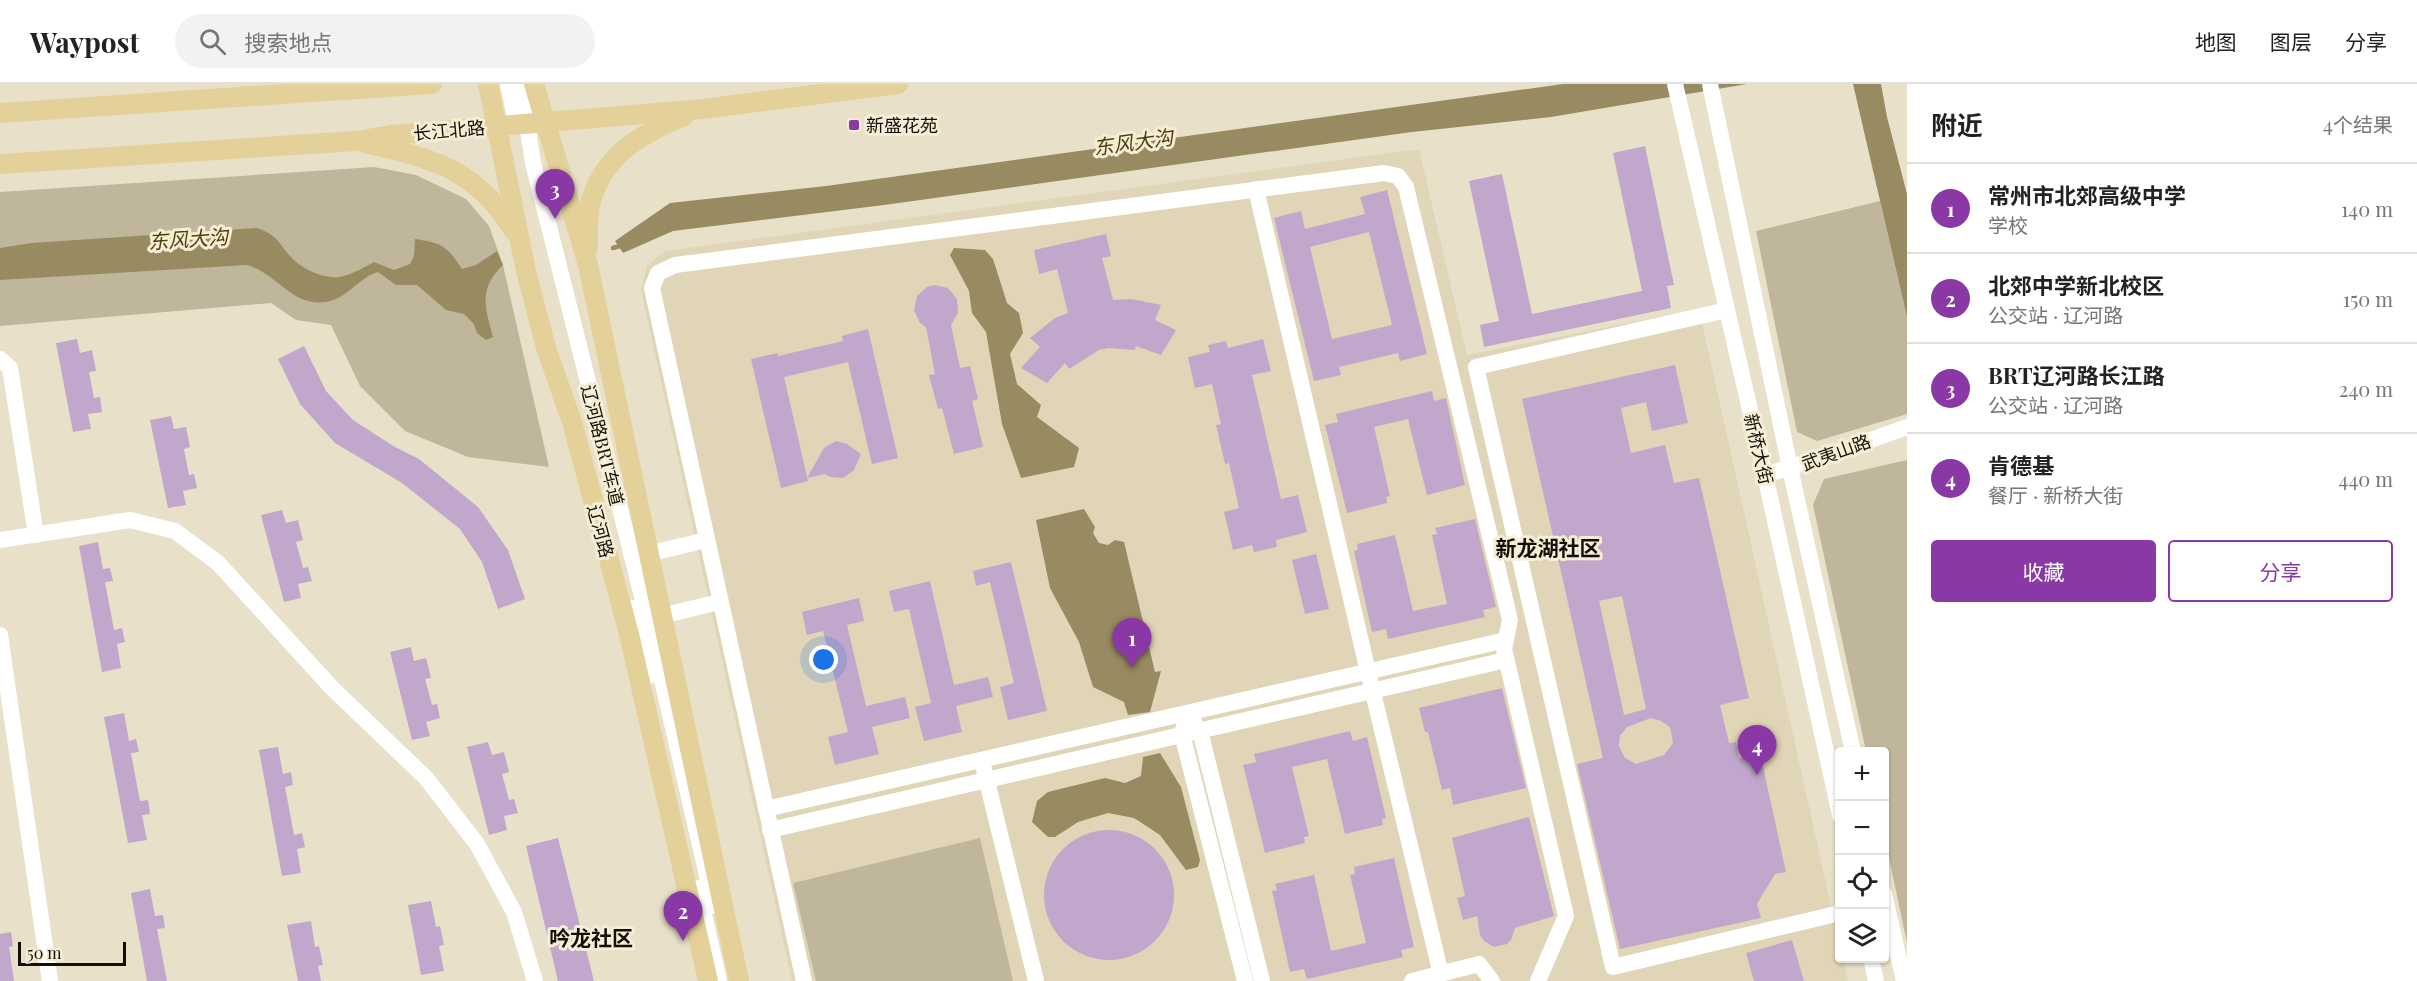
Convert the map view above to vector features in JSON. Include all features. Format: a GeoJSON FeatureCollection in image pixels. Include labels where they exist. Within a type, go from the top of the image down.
{"type":"FeatureCollection","features":[{"type":"Feature","properties":{"kind":"main road"},"geometry":{"type":"LineString","coordinates":[[0,113],[353,87],[432,84]]}},
{"type":"Feature","properties":{"kind":"main road","name":"辽河路"},"geometry":{"type":"LineString","coordinates":[[488,84],[526,271],[546,348],[572,422],[629,634],[708,981]]}},
{"type":"Feature","properties":{"kind":"main road"},"geometry":{"type":"LineString","coordinates":[[534,84],[529,123],[583,234],[739,981]]}},
{"type":"Feature","properties":{"kind":"main road","name":"长江北路"},"geometry":{"type":"LineString","coordinates":[[0,164],[356,141],[391,135],[497,125],[703,109],[898,84]]}},
{"type":"Feature","properties":{"kind":"main road"},"geometry":{"type":"LineString","coordinates":[[583,234],[590,202],[608,167],[624,149],[641,136],[703,109]]}},
{"type":"Feature","properties":{"kind":"main road"},"geometry":{"type":"LineString","coordinates":[[356,141],[417,155],[464,176],[492,200],[520,242]]}},
{"type":"Feature","properties":{"kind":"street","name":"辽河路BRT车道"},"geometry":{"type":"LineString","coordinates":[[508,84],[529,123]]}},
{"type":"Feature","properties":{"kind":"street","name":"辽河路BRT车道"},"geometry":{"type":"LineString","coordinates":[[521,84],[555,270],[719,981]]}},
{"type":"Feature","properties":{"kind":"street","name":"新桥大街"},"geometry":{"type":"LineString","coordinates":[[1675,84],[1765,475],[1836,801]]}},
{"type":"Feature","properties":{"kind":"street","name":"新桥大街"},"geometry":{"type":"LineString","coordinates":[[1710,84],[1790,468],[1852,747]]}},
{"type":"Feature","properties":{"kind":"street"},"geometry":{"type":"LineString","coordinates":[[804,981],[705,540],[652,288],[658,273],[675,265],[1384,173],[1398,176],[1406,187],[1510,620],[1504,649],[1506,660],[1566,916],[1538,981]]}},
{"type":"Feature","properties":{"kind":"street"},"geometry":{"type":"LineString","coordinates":[[1256,189],[1441,974]]}},
{"type":"Feature","properties":{"kind":"street","name":"辽河路BRT车道"},"geometry":{"type":"LineString","coordinates":[[555,270],[651,632],[732,981]]}},
{"type":"Feature","properties":{"kind":"street"},"geometry":{"type":"LineString","coordinates":[[1727,310],[1476,368],[1613,967],[1835,915]]}},
{"type":"Feature","properties":{"kind":"street"},"geometry":{"type":"LineString","coordinates":[[0,359],[10,368],[36,534]]}},
{"type":"Feature","properties":{"kind":"street","name":"武夷山路"},"geometry":{"type":"LineString","coordinates":[[1765,475],[1906,427]]}},
{"type":"Feature","properties":{"kind":"street"},"geometry":{"type":"LineString","coordinates":[[0,540],[130,520],[175,531],[218,563],[332,688],[426,778],[477,844],[514,912],[535,981]]}},
{"type":"Feature","properties":{"kind":"street"},"geometry":{"type":"LineString","coordinates":[[648,554],[705,540]]}},
{"type":"Feature","properties":{"kind":"street"},"geometry":{"type":"LineString","coordinates":[[661,616],[719,602]]}},
{"type":"Feature","properties":{"kind":"street"},"geometry":{"type":"LineString","coordinates":[[0,635],[50,981]]}},
{"type":"Feature","properties":{"kind":"street"},"geometry":{"type":"LineString","coordinates":[[766,810],[1506,640]]}},
{"type":"Feature","properties":{"kind":"street"},"geometry":{"type":"LineString","coordinates":[[770,830],[1506,660]]}},
{"type":"Feature","properties":{"kind":"street"},"geometry":{"type":"LineString","coordinates":[[1187,713],[1200,730],[1262,981]]}},
{"type":"Feature","properties":{"kind":"street"},"geometry":{"type":"LineString","coordinates":[[1187,713],[1182,735],[1245,981]]}},
{"type":"Feature","properties":{"kind":"street"},"geometry":{"type":"LineString","coordinates":[[982,760],[1036,981]]}},
{"type":"Feature","properties":{"kind":"street"},"geometry":{"type":"LineString","coordinates":[[1887,909],[1904,981]]}},
{"type":"Feature","properties":{"kind":"street"},"geometry":{"type":"LineString","coordinates":[[1872,963],[1876,981]]}},
{"type":"Feature","properties":{"kind":"street"},"geometry":{"type":"LineString","coordinates":[[1412,981],[1479,964],[1492,981]]}},
{"type":"Feature","properties":{"kind":"shaded area"},"geometry":{"type":"Polygon","coordinates":[[[1419,149],[1467,355],[1699,309],[1835,924],[1835,963],[1844,963],[1848,981],[792,981],[641,290],[647,266],[665,251],[1419,149]]]}},
{"type":"Feature","properties":{"kind":"shaded area"},"geometry":{"type":"Polygon","coordinates":[[[374,167],[416,175],[466,199],[489,226],[503,265],[549,467],[468,457],[405,431],[360,386],[331,325],[296,320],[271,303],[0,326],[0,192],[374,167]]]}},
{"type":"Feature","properties":{"kind":"shaded area"},"geometry":{"type":"Polygon","coordinates":[[[1880,201],[1907,317],[1907,414],[1817,441],[1797,432],[1756,231],[1880,201]]]}},
{"type":"Feature","properties":{"kind":"shaded area"},"geometry":{"type":"Polygon","coordinates":[[[1907,460],[1907,943],[1889,858],[1889,747],[1865,747],[1813,505],[1824,479],[1907,460]]]}},
{"type":"Feature","properties":{"kind":"shaded area"},"geometry":{"type":"Polygon","coordinates":[[[980,838],[1013,981],[816,981],[793,883],[980,838]]]}},
{"type":"Feature","properties":{"kind":"water"},"geometry":{"type":"Polygon","coordinates":[[[1563,84],[1747,84],[1551,117],[1412,132],[884,205],[673,231],[623,253],[615,241],[670,203],[826,186],[1563,84]]]}},
{"type":"Feature","properties":{"kind":"water"},"geometry":{"type":"Polygon","coordinates":[[[1853,84],[1881,84],[1907,194],[1907,317],[1853,84]]]}},
{"type":"Feature","properties":{"kind":"water"},"geometry":{"type":"Polygon","coordinates":[[[257,228],[275,237],[292,258],[303,267],[331,277],[348,275],[374,262],[394,270],[410,264],[414,256],[415,239],[438,244],[448,250],[462,269],[476,265],[497,251],[503,265],[490,282],[486,299],[493,337],[486,340],[477,333],[474,324],[464,314],[446,310],[417,285],[396,285],[378,272],[337,299],[317,302],[296,296],[268,276],[247,265],[0,280],[0,248],[32,243],[257,228]]]}},
{"type":"Feature","properties":{"kind":"water"},"geometry":{"type":"Polygon","coordinates":[[[954,248],[985,250],[993,259],[1007,303],[1019,313],[1023,333],[1010,354],[1017,384],[1041,405],[1037,417],[1079,448],[1074,467],[1021,478],[1002,424],[986,332],[972,313],[969,291],[950,255],[954,248]]]}},
{"type":"Feature","properties":{"kind":"water"},"geometry":{"type":"Polygon","coordinates":[[[1084,509],[1095,527],[1093,533],[1099,543],[1108,545],[1115,540],[1124,542],[1155,672],[1161,671],[1150,712],[1128,715],[1124,702],[1093,687],[1079,642],[1050,588],[1036,520],[1084,509]]]}},
{"type":"Feature","properties":{"kind":"water"},"geometry":{"type":"Polygon","coordinates":[[[1160,753],[1181,787],[1200,860],[1198,867],[1186,870],[1160,835],[1134,818],[1108,813],[1078,822],[1055,837],[1048,837],[1032,822],[1037,801],[1048,792],[1105,778],[1125,783],[1141,776],[1143,757],[1160,753]]]}},
{"type":"Feature","properties":{"kind":"building"},"geometry":{"type":"Polygon","coordinates":[[[1645,146],[1674,285],[1667,286],[1671,308],[1484,347],[1480,325],[1499,321],[1469,181],[1502,174],[1532,314],[1642,291],[1613,153],[1645,146]]]}},
{"type":"Feature","properties":{"kind":"building"},"geometry":{"type":"Polygon","coordinates":[[[1387,190],[1427,354],[1400,361],[1398,353],[1339,367],[1341,375],[1314,381],[1274,218],[1301,211],[1305,229],[1365,214],[1360,197],[1387,190]],[[1369,232],[1310,247],[1332,339],[1392,325],[1369,232]]]}},
{"type":"Feature","properties":{"kind":"building"},"geometry":{"type":"Polygon","coordinates":[[[1106,234],[1111,256],[1102,258],[1113,300],[1132,299],[1161,305],[1155,320],[1176,330],[1161,355],[1136,346],[1135,350],[1108,348],[1099,350],[1069,369],[1065,363],[1047,383],[1021,368],[1040,347],[1030,338],[1055,318],[1068,313],[1057,269],[1039,274],[1034,250],[1106,234]]]}},
{"type":"Feature","properties":{"kind":"building"},"geometry":{"type":"Polygon","coordinates":[[[934,285],[948,288],[957,299],[958,313],[951,325],[960,368],[970,366],[978,399],[972,401],[983,447],[954,454],[942,408],[938,409],[929,375],[935,374],[926,327],[920,323],[914,310],[917,296],[927,287],[934,285]]]}},
{"type":"Feature","properties":{"kind":"building"},"geometry":{"type":"Polygon","coordinates":[[[868,329],[898,458],[872,464],[848,362],[784,377],[808,481],[781,488],[751,359],[778,353],[778,356],[843,341],[842,336],[868,329]]]}},
{"type":"Feature","properties":{"kind":"building"},"geometry":{"type":"Polygon","coordinates":[[[77,339],[80,353],[92,350],[96,371],[89,372],[94,398],[100,397],[102,412],[88,414],[91,429],[73,432],[56,343],[77,339]]]}},
{"type":"Feature","properties":{"kind":"building"},"geometry":{"type":"Polygon","coordinates":[[[1263,339],[1271,371],[1252,375],[1281,499],[1298,495],[1307,532],[1276,540],[1277,547],[1254,552],[1252,545],[1233,550],[1224,512],[1239,508],[1229,463],[1225,464],[1216,425],[1221,424],[1212,384],[1195,388],[1188,357],[1210,352],[1208,345],[1226,341],[1228,348],[1263,339]]]}},
{"type":"Feature","properties":{"kind":"building"},"geometry":{"type":"Polygon","coordinates":[[[304,346],[326,391],[353,420],[395,447],[419,459],[478,507],[508,550],[525,599],[498,609],[482,562],[460,529],[402,483],[335,443],[300,404],[278,359],[304,346]]]}},
{"type":"Feature","properties":{"kind":"building"},"geometry":{"type":"Polygon","coordinates":[[[1675,365],[1688,423],[1652,431],[1646,402],[1621,408],[1631,453],[1665,445],[1674,483],[1699,478],[1749,698],[1720,705],[1729,743],[1736,742],[1739,758],[1760,753],[1786,872],[1775,874],[1757,904],[1761,918],[1620,949],[1577,764],[1603,758],[1522,399],[1675,365]],[[1622,596],[1599,601],[1624,715],[1646,709],[1622,596]],[[1651,718],[1627,727],[1620,736],[1619,746],[1625,758],[1636,764],[1664,755],[1673,743],[1670,727],[1651,718]]]}},
{"type":"Feature","properties":{"kind":"building"},"geometry":{"type":"Polygon","coordinates":[[[1432,391],[1434,401],[1446,398],[1465,485],[1427,495],[1408,419],[1374,427],[1390,496],[1386,497],[1387,503],[1347,513],[1325,425],[1338,422],[1336,414],[1432,391]]]}},
{"type":"Feature","properties":{"kind":"building"},"geometry":{"type":"Polygon","coordinates":[[[171,416],[174,429],[186,427],[190,447],[184,449],[189,475],[194,474],[197,488],[183,491],[186,505],[168,508],[150,420],[171,416]]]}},
{"type":"Feature","properties":{"kind":"building"},"geometry":{"type":"Polygon","coordinates":[[[836,441],[847,444],[861,454],[854,470],[843,478],[830,477],[825,474],[807,478],[824,448],[836,441]]]}},
{"type":"Feature","properties":{"kind":"building"},"geometry":{"type":"Polygon","coordinates":[[[282,510],[286,523],[298,520],[303,540],[296,542],[303,568],[308,567],[312,581],[298,584],[301,598],[284,602],[261,515],[282,510]]]}},
{"type":"Feature","properties":{"kind":"building"},"geometry":{"type":"Polygon","coordinates":[[[1475,519],[1496,607],[1483,610],[1485,617],[1388,639],[1386,629],[1372,632],[1354,551],[1358,550],[1357,544],[1395,535],[1413,611],[1447,604],[1432,535],[1437,534],[1435,528],[1475,519]]]}},
{"type":"Feature","properties":{"kind":"building"},"geometry":{"type":"Polygon","coordinates":[[[98,542],[103,569],[110,568],[113,581],[105,582],[114,630],[122,628],[125,642],[117,644],[121,668],[102,672],[79,546],[98,542]]]}},
{"type":"Feature","properties":{"kind":"building"},"geometry":{"type":"Polygon","coordinates":[[[1316,554],[1329,609],[1305,614],[1292,560],[1316,554]]]}},
{"type":"Feature","properties":{"kind":"building"},"geometry":{"type":"Polygon","coordinates":[[[1011,562],[1047,711],[1008,720],[1000,687],[1014,683],[990,582],[976,586],[973,571],[1011,562]]]}},
{"type":"Feature","properties":{"kind":"building"},"geometry":{"type":"Polygon","coordinates":[[[930,581],[954,685],[988,677],[993,697],[956,706],[962,732],[924,741],[915,707],[931,703],[909,609],[894,612],[889,591],[930,581]]]}},
{"type":"Feature","properties":{"kind":"building"},"geometry":{"type":"Polygon","coordinates":[[[859,598],[864,621],[847,625],[866,706],[905,697],[910,718],[872,727],[879,754],[835,765],[828,737],[848,732],[823,631],[807,635],[802,612],[859,598]]]}},
{"type":"Feature","properties":{"kind":"building"},"geometry":{"type":"Polygon","coordinates":[[[411,647],[414,661],[426,658],[431,678],[425,679],[432,705],[437,704],[440,718],[426,722],[430,736],[412,740],[390,652],[411,647]]]}},
{"type":"Feature","properties":{"kind":"building"},"geometry":{"type":"Polygon","coordinates":[[[1502,688],[1526,788],[1453,805],[1450,788],[1442,790],[1428,732],[1425,732],[1419,708],[1502,688]]]}},
{"type":"Feature","properties":{"kind":"building"},"geometry":{"type":"Polygon","coordinates":[[[124,713],[129,741],[136,739],[139,752],[131,753],[140,801],[148,800],[150,814],[142,815],[147,840],[128,843],[104,717],[124,713]]]}},
{"type":"Feature","properties":{"kind":"building"},"geometry":{"type":"Polygon","coordinates":[[[1350,731],[1353,741],[1367,737],[1386,818],[1382,819],[1383,825],[1345,834],[1327,759],[1292,767],[1309,836],[1304,837],[1305,843],[1265,853],[1243,765],[1256,762],[1254,754],[1350,731]]]}},
{"type":"Feature","properties":{"kind":"building"},"geometry":{"type":"Polygon","coordinates":[[[488,742],[492,755],[504,752],[509,772],[502,774],[509,800],[514,799],[518,813],[504,816],[507,830],[489,835],[467,747],[488,742]]]}},
{"type":"Feature","properties":{"kind":"building"},"geometry":{"type":"Polygon","coordinates":[[[278,747],[283,774],[291,772],[293,785],[285,787],[294,835],[302,833],[305,847],[297,849],[301,873],[282,876],[259,750],[278,747]]]}},
{"type":"Feature","properties":{"kind":"building"},"geometry":{"type":"Polygon","coordinates":[[[1529,817],[1554,916],[1515,928],[1507,944],[1494,947],[1484,941],[1480,935],[1477,916],[1463,920],[1457,898],[1465,896],[1452,838],[1529,817]]]}},
{"type":"Feature","properties":{"kind":"building"},"geometry":{"type":"Polygon","coordinates":[[[1109,830],[1134,835],[1155,849],[1169,870],[1174,895],[1169,920],[1155,941],[1134,955],[1109,960],[1084,955],[1063,941],[1049,920],[1044,895],[1049,870],[1063,849],[1084,835],[1109,830]]]}},
{"type":"Feature","properties":{"kind":"building"},"geometry":{"type":"Polygon","coordinates":[[[558,838],[594,981],[558,981],[526,846],[558,838]]]}},
{"type":"Feature","properties":{"kind":"building"},"geometry":{"type":"Polygon","coordinates":[[[1394,858],[1414,947],[1401,950],[1403,957],[1307,979],[1304,969],[1290,972],[1272,891],[1277,890],[1275,884],[1314,875],[1331,951],[1366,943],[1350,875],[1355,874],[1354,867],[1394,858]]]}},
{"type":"Feature","properties":{"kind":"building"},"geometry":{"type":"Polygon","coordinates":[[[150,889],[155,916],[163,915],[165,928],[157,929],[167,981],[147,981],[131,893],[150,889]]]}},
{"type":"Feature","properties":{"kind":"building"},"geometry":{"type":"Polygon","coordinates":[[[431,901],[436,927],[440,926],[444,945],[439,946],[444,971],[421,975],[408,905],[431,901]]]}},
{"type":"Feature","properties":{"kind":"building"},"geometry":{"type":"Polygon","coordinates":[[[311,921],[315,947],[319,946],[323,965],[318,966],[321,981],[298,981],[287,925],[311,921]]]}},
{"type":"Feature","properties":{"kind":"building"},"geometry":{"type":"Polygon","coordinates":[[[11,932],[13,946],[9,947],[14,981],[0,981],[0,934],[11,932]]]}},
{"type":"Feature","properties":{"kind":"building"},"geometry":{"type":"Polygon","coordinates":[[[1792,940],[1804,981],[1754,981],[1746,953],[1792,940]]]}},
{"type":"Feature","properties":{"kind":"waterway","name":"东风大沟"},"geometry":{"type":"LineString","coordinates":[[613,248],[623,245]]}},
{"type":"Feature","properties":{"kind":"place","name":"新盛花苑"},"geometry":{"type":"Point","coordinates":[854,125]}},
{"type":"Feature","properties":{"kind":"place","name":"BRT辽河路长江路"},"geometry":{"type":"Point","coordinates":[555,219]}},
{"type":"Feature","properties":{"kind":"place","name":"常州市北郊高级中学"},"geometry":{"type":"Point","coordinates":[1132,668]}},
{"type":"Feature","properties":{"kind":"place","name":"肯德基"},"geometry":{"type":"Point","coordinates":[1757,775]}},
{"type":"Feature","properties":{"kind":"place","name":"北郊中学新北校区"},"geometry":{"type":"Point","coordinates":[683,941]}},
{"type":"Feature","properties":{"kind":"district","name":"新龙湖社区"},"geometry":{"type":"Point","coordinates":[1548,547]}},
{"type":"Feature","properties":{"kind":"district","name":"吟龙社区"},"geometry":{"type":"Point","coordinates":[591,937]}}]}
